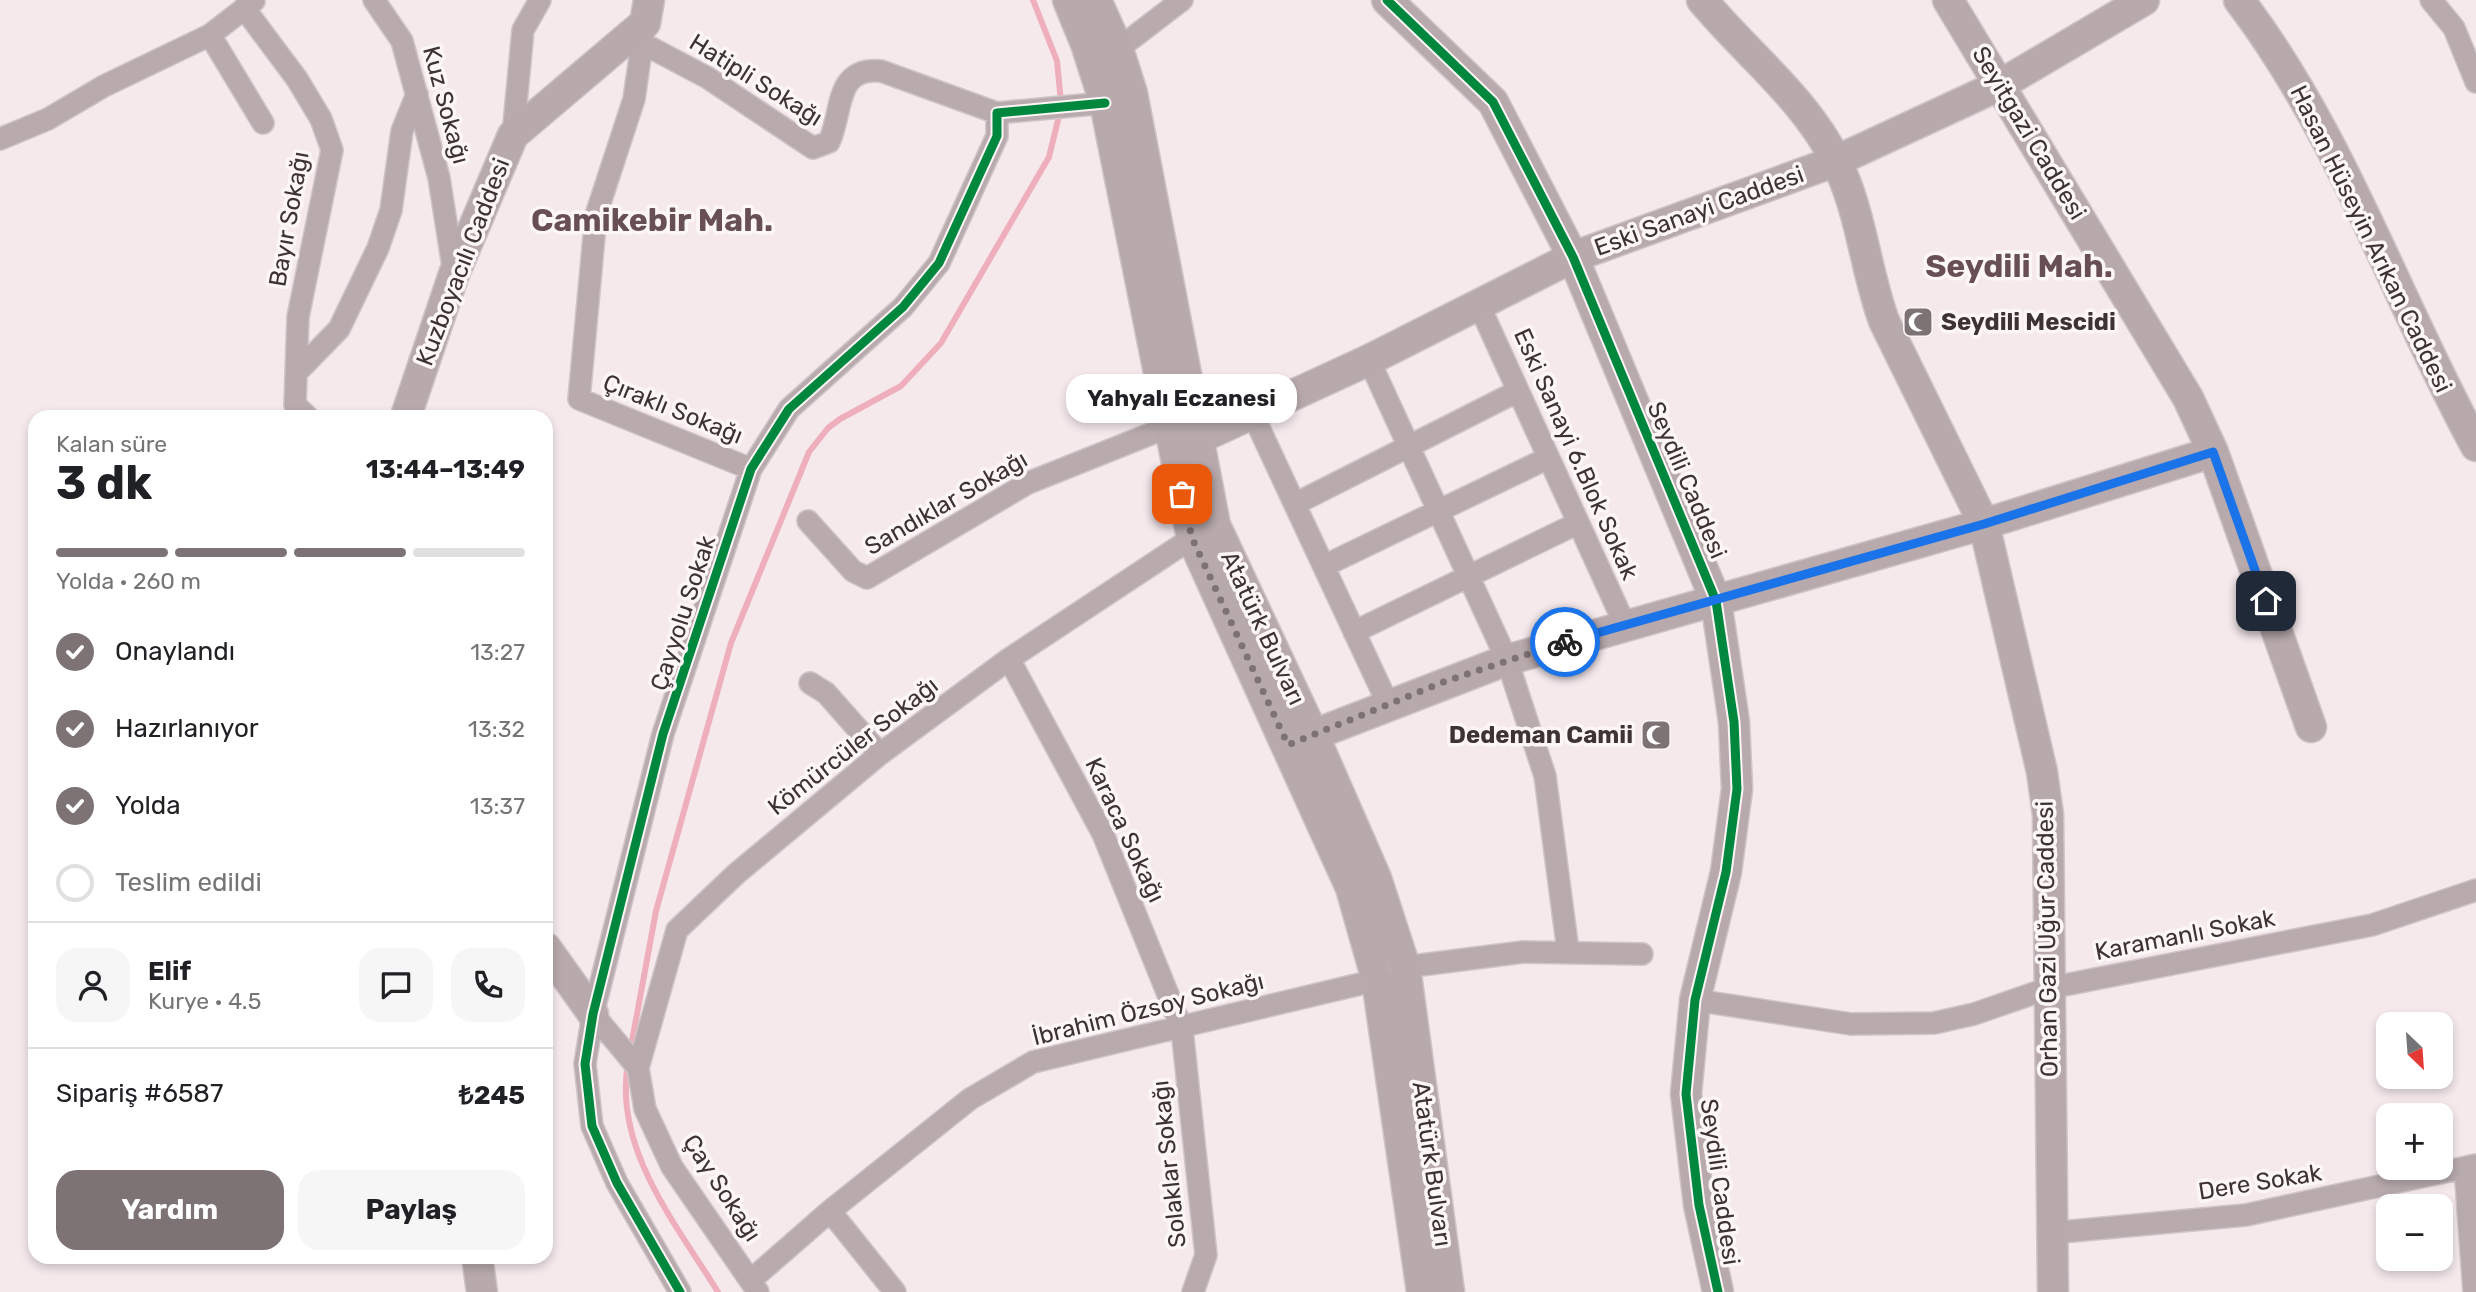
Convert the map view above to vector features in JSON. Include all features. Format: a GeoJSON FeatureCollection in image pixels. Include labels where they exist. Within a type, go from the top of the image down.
{"type":"FeatureCollection","features":[{"type":"Feature","properties":{"kind":"street","name":"Kuz Sokağı"},"geometry":{"type":"LineString","coordinates":[[374,0],[402,41],[439,178],[454,274]]}},
{"type":"Feature","properties":{"kind":"street"},"geometry":{"type":"LineString","coordinates":[[513,135],[523,30],[540,0]]}},
{"type":"Feature","properties":{"kind":"street","name":"Atatürk Bulvarı"},"geometry":{"type":"LineString","coordinates":[[1068,0],[1105,103],[1179,439],[1301,739],[1351,888],[1377,980],[1423,1292]]}},
{"type":"Feature","properties":{"kind":"street","name":"Atatürk Bulvarı"},"geometry":{"type":"LineString","coordinates":[[1096,0],[1118,49],[1132,93],[1192,538],[1376,878],[1405,967],[1449,1292]]}},
{"type":"Feature","properties":{"kind":"street"},"geometry":{"type":"LineString","coordinates":[[1118,49],[1182,0]]}},
{"type":"Feature","properties":{"kind":"street","name":"Seydili Caddesi"},"geometry":{"type":"LineString","coordinates":[[1387,0],[1493,102],[1573,257],[1716,601],[1734,722],[1737,789],[1726,872],[1696,1000],[1688,1056],[1688,1115],[1699,1205],[1718,1292]]}},
{"type":"Feature","properties":{"kind":"street","name":"Orhan Gazi Uğur Caddesi"},"geometry":{"type":"LineString","coordinates":[[1702,0],[1795,103],[1836,161],[1848,192],[1872,287],[1884,321],[1984,524],[2039,762],[2048,815],[2050,1233],[2053,1292]]}},
{"type":"Feature","properties":{"kind":"street","name":"Seyitgazi Caddesi"},"geometry":{"type":"LineString","coordinates":[[1948,0],[2165,357],[2213,452],[2311,727]]}},
{"type":"Feature","properties":{"kind":"street","name":"Eski Sanayi Caddesi"},"geometry":{"type":"LineString","coordinates":[[1179,439],[1253,415],[1370,360],[1573,257],[1836,161],[2000,85],[2144,0]]}},
{"type":"Feature","properties":{"kind":"street","name":"Hasan Hüseyin Arıkan Caddesi"},"geometry":{"type":"LineString","coordinates":[[2239,0],[2316,118],[2437,375],[2476,446]]}},
{"type":"Feature","properties":{"kind":"street"},"geometry":{"type":"LineString","coordinates":[[2431,0],[2454,28],[2476,82]]}},
{"type":"Feature","properties":{"kind":"street"},"geometry":{"type":"LineString","coordinates":[[0,139],[48,119],[104,86],[210,34],[250,4]]}},
{"type":"Feature","properties":{"kind":"street","name":"Bayır Sokağı"},"geometry":{"type":"LineString","coordinates":[[250,4],[321,119],[332,150],[298,317],[295,405],[300,410]]}},
{"type":"Feature","properties":{"kind":"street","name":"Kuzboyacılı Caddesi"},"geometry":{"type":"LineString","coordinates":[[408,410],[454,274],[513,135],[645,22]]}},
{"type":"Feature","properties":{"kind":"street","name":"Hatipli Sokağı"},"geometry":{"type":"LineString","coordinates":[[645,22],[708,78],[813,148],[829,142],[844,90],[858,74],[869,69],[997,113]]}},
{"type":"Feature","properties":{"kind":"street","name":"Çıraklı Sokağı"},"geometry":{"type":"LineString","coordinates":[[645,22],[634,99],[596,215],[579,398],[751,470]]}},
{"type":"Feature","properties":{"kind":"street"},"geometry":{"type":"LineString","coordinates":[[210,34],[263,123]]}},
{"type":"Feature","properties":{"kind":"street"},"geometry":{"type":"LineString","coordinates":[[297,372],[339,329],[378,248],[391,210],[402,131],[417,94]]}},
{"type":"Feature","properties":{"kind":"street"},"geometry":{"type":"LineString","coordinates":[[997,113],[1105,103]]}},
{"type":"Feature","properties":{"kind":"street","name":"Çayyolu Sokak"},"geometry":{"type":"LineString","coordinates":[[680,1292],[617,1183],[592,1126],[585,1064],[593,1014],[663,734],[751,470],[789,409],[903,307],[939,263],[997,136],[997,113]]}},
{"type":"Feature","properties":{"kind":"street","name":"Eski Sanayi 6.Blok Sokak"},"geometry":{"type":"LineString","coordinates":[[1479,305],[1625,625]]}},
{"type":"Feature","properties":{"kind":"street"},"geometry":{"type":"LineString","coordinates":[[1370,360],[1507,660],[1545,776],[1568,951]]}},
{"type":"Feature","properties":{"kind":"street"},"geometry":{"type":"LineString","coordinates":[[1295,503],[1518,391]]}},
{"type":"Feature","properties":{"kind":"street"},"geometry":{"type":"LineString","coordinates":[[1253,415],[1388,704]]}},
{"type":"Feature","properties":{"kind":"street","name":"Sandıklar Sokağı"},"geometry":{"type":"LineString","coordinates":[[808,521],[853,571],[867,578],[1028,483],[1179,439]]}},
{"type":"Feature","properties":{"kind":"street"},"geometry":{"type":"LineString","coordinates":[[1301,739],[1507,660],[1984,524],[2213,452]]}},
{"type":"Feature","properties":{"kind":"street"},"geometry":{"type":"LineString","coordinates":[[1324,566],[1549,458]]}},
{"type":"Feature","properties":{"kind":"street"},"geometry":{"type":"LineString","coordinates":[[1354,632],[1578,523]]}},
{"type":"Feature","properties":{"kind":"street","name":"Kömürcüler Sokağı"},"geometry":{"type":"LineString","coordinates":[[638,1068],[677,930],[736,874],[880,754],[1009,659],[1192,538]]}},
{"type":"Feature","properties":{"kind":"street","name":"Karaca Sokağı"},"geometry":{"type":"LineString","coordinates":[[1009,659],[1103,834],[1182,1029]]}},
{"type":"Feature","properties":{"kind":"street"},"geometry":{"type":"LineString","coordinates":[[810,683],[826,693],[880,754]]}},
{"type":"Feature","properties":{"kind":"street","name":"Karamanlı Sokak"},"geometry":{"type":"LineString","coordinates":[[1696,1000],[1851,1024],[1890,1026],[1934,1023],[1973,1014],[2049,988],[2372,925],[2476,890]]}},
{"type":"Feature","properties":{"kind":"street"},"geometry":{"type":"LineString","coordinates":[[1405,967],[1523,952],[1642,954]]}},
{"type":"Feature","properties":{"kind":"street"},"geometry":{"type":"LineString","coordinates":[[553,958],[593,1014],[638,1068]]}},
{"type":"Feature","properties":{"kind":"street","name":"İbrahim Özsoy Sokağı"},"geometry":{"type":"LineString","coordinates":[[755,1286],[830,1211],[970,1099],[1033,1062],[1182,1029],[1377,980]]}},
{"type":"Feature","properties":{"kind":"street","name":"Solaklar Sokağı"},"geometry":{"type":"LineString","coordinates":[[1182,1029],[1206,1255],[1193,1292]]}},
{"type":"Feature","properties":{"kind":"street","name":"Çay Sokağı"},"geometry":{"type":"LineString","coordinates":[[638,1068],[645,1109],[672,1167],[755,1286]]}},
{"type":"Feature","properties":{"kind":"street"},"geometry":{"type":"LineString","coordinates":[[2470,1167],[2474,1292]]}},
{"type":"Feature","properties":{"kind":"street","name":"Dere Sokak"},"geometry":{"type":"LineString","coordinates":[[2050,1233],[2246,1215],[2470,1167]]}},
{"type":"Feature","properties":{"kind":"street"},"geometry":{"type":"LineString","coordinates":[[830,1211],[895,1292]]}},
{"type":"Feature","properties":{"kind":"street"},"geometry":{"type":"LineString","coordinates":[[478,1264],[482,1292]]}},
{"type":"Feature","properties":{"kind":"waterway"},"geometry":{"type":"LineString","coordinates":[[1033,0],[1057,61],[1061,102]]}},
{"type":"Feature","properties":{"kind":"waterway"},"geometry":{"type":"LineString","coordinates":[[630,1052],[656,911],[731,643],[809,452],[828,428],[840,419],[901,386],[941,343],[1049,157],[1060,112]]}},
{"type":"Feature","properties":{"kind":"waterway"},"geometry":{"type":"LineString","coordinates":[[628,1063],[626,1094],[630,1125],[639,1155],[667,1212],[718,1292]]}},
{"type":"Feature","properties":{"kind":"cycle path"},"geometry":{"type":"LineString","coordinates":[[1387,0],[1493,102],[1573,257],[1716,601],[1734,722],[1737,789],[1726,872],[1695,1000],[1686,1094],[1699,1205],[1718,1292]]}},
{"type":"Feature","properties":{"kind":"cycle path"},"geometry":{"type":"LineString","coordinates":[[680,1292],[617,1183],[592,1126],[585,1064],[593,1014],[663,734],[751,469],[789,409],[903,307],[939,263],[997,136],[997,113],[1105,103]]}},
{"type":"Feature","properties":{"kind":"way so far"},"geometry":{"type":"LineString","coordinates":[[1182,494],[1192,538],[1288,745],[1446,681],[1565,642]]}},
{"type":"Feature","properties":{"kind":"place","name":"Seydili Mescidi"},"geometry":{"type":"Point","coordinates":[1918,322]}},
{"type":"Feature","properties":{"kind":"place","name":"Yahyalı Eczanesi"},"geometry":{"type":"Point","coordinates":[1182,494]}},
{"type":"Feature","properties":{"kind":"place","name":"Dedeman Camii"},"geometry":{"type":"Point","coordinates":[1656,735]}},
{"type":"Feature","properties":{"kind":"district","name":"Camikebir Mah."},"geometry":{"type":"Point","coordinates":[652,220]}},
{"type":"Feature","properties":{"kind":"district","name":"Seydili Mah."},"geometry":{"type":"Point","coordinates":[2019,266]}},
{"type":"Feature","properties":{"kind":"route"},"geometry":{"type":"LineString","coordinates":[[1565,642],[1984,524],[2213,452],[2266,601]]}}]}
